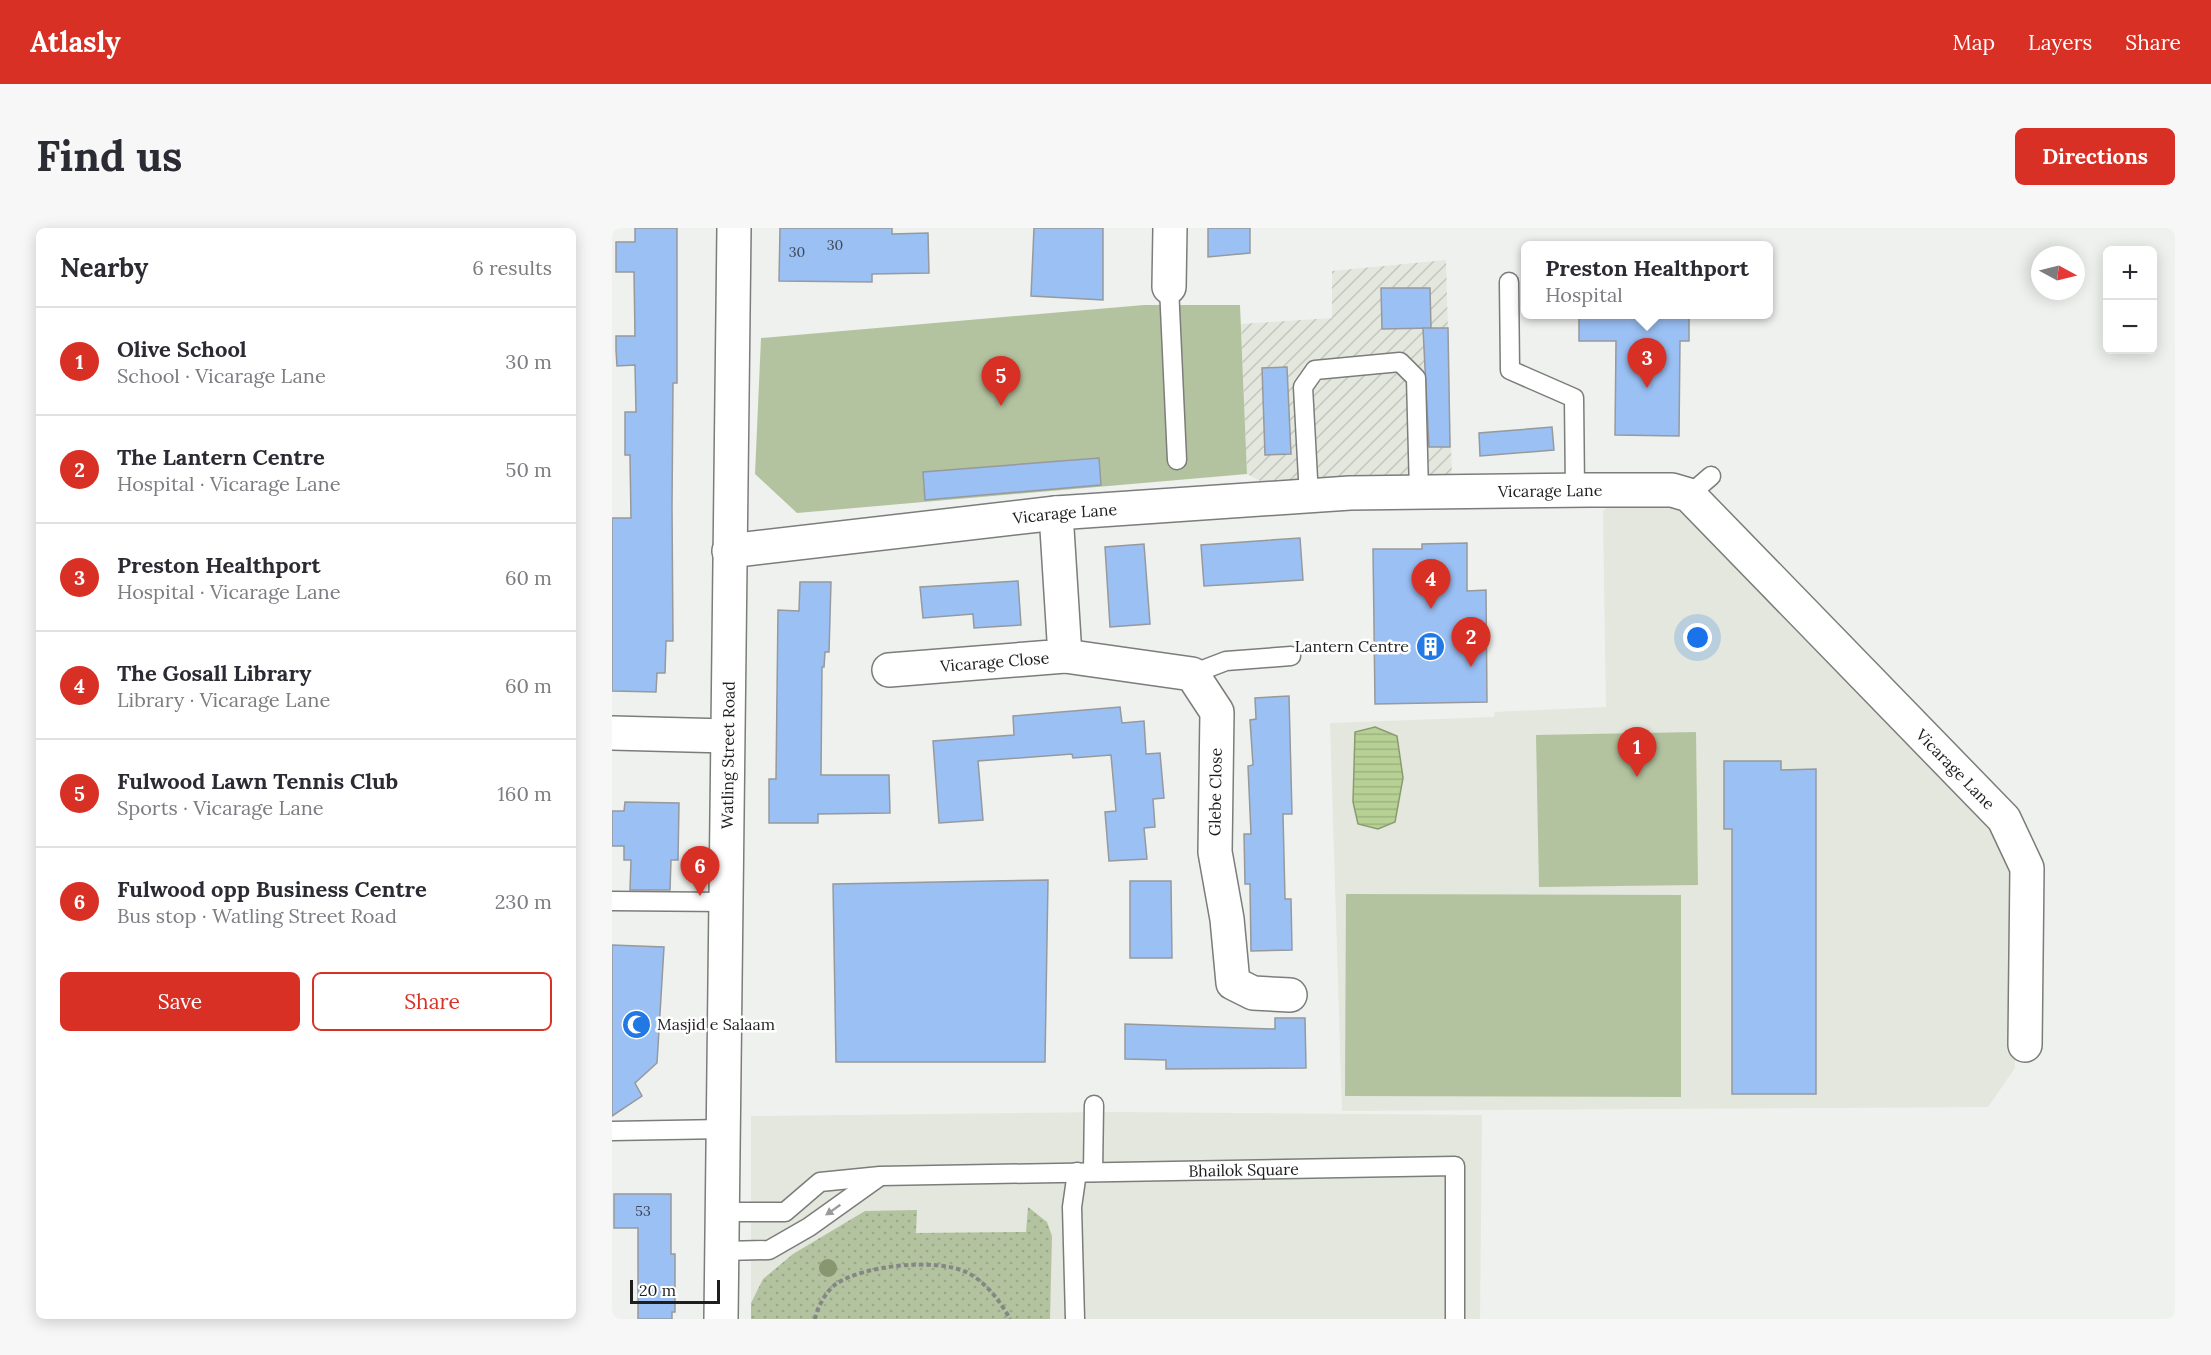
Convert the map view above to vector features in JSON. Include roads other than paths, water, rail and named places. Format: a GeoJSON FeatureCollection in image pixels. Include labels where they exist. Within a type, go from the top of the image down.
{"type":"FeatureCollection","features":[{"type":"Feature","properties":{"kind":"street","name":"Watling Street Road"},"geometry":{"type":"LineString","coordinates":[[721,1319],[734,228]]}},
{"type":"Feature","properties":{"kind":"street"},"geometry":{"type":"LineString","coordinates":[[1169,287],[1170,228]]}},
{"type":"Feature","properties":{"kind":"street","name":"Vicarage Lane"},"geometry":{"type":"LineString","coordinates":[[729,551],[1056,513],[1419,492],[1672,490],[1700,485],[2004,819],[2027,868],[2025,1045]]}},
{"type":"Feature","properties":{"kind":"street","name":"Vicarage Close"},"geometry":{"type":"LineString","coordinates":[[889,670],[1065,656],[1056,513]]}},
{"type":"Feature","properties":{"kind":"street"},"geometry":{"type":"LineString","coordinates":[[1065,656],[1192,674]]}},
{"type":"Feature","properties":{"kind":"street","name":"Glebe Close"},"geometry":{"type":"LineString","coordinates":[[1192,674],[1216,712],[1215,852],[1227,920],[1233,983],[1253,993],[1290,995]]}},
{"type":"Feature","properties":{"kind":"street"},"geometry":{"type":"LineString","coordinates":[[612,733],[727,736]]}},
{"type":"Feature","properties":{"kind":"lane"},"geometry":{"type":"LineString","coordinates":[[1509,282],[1510,370],[1574,398],[1575,490]]}},
{"type":"Feature","properties":{"kind":"lane"},"geometry":{"type":"LineString","coordinates":[[1169,287],[1177,460]]}},
{"type":"Feature","properties":{"kind":"lane"},"geometry":{"type":"LineString","coordinates":[[1309,497],[1303,387],[1315,370],[1401,362],[1416,378],[1419,492]]}},
{"type":"Feature","properties":{"kind":"lane"},"geometry":{"type":"LineString","coordinates":[[1192,674],[1226,661],[1291,656]]}},
{"type":"Feature","properties":{"kind":"lane"},"geometry":{"type":"LineString","coordinates":[[612,901],[726,902]]}},
{"type":"Feature","properties":{"kind":"lane"},"geometry":{"type":"LineString","coordinates":[[1075,1319],[1072,1207],[1085,1172],[1094,1105]]}},
{"type":"Feature","properties":{"kind":"lane"},"geometry":{"type":"LineString","coordinates":[[612,1131],[724,1129]]}},
{"type":"Feature","properties":{"kind":"lane","name":"Bhailok Square"},"geometry":{"type":"LineString","coordinates":[[724,1212],[785,1212],[820,1182],[880,1176],[1455,1166],[1455,1319]]}},
{"type":"Feature","properties":{"kind":"lane"},"geometry":{"type":"LineString","coordinates":[[723,1251],[769,1250],[809,1227],[880,1176]]}},
{"type":"Feature","properties":{"kind":"place","name":"Preston Healthport"},"geometry":{"type":"Point","coordinates":[1647,388]}},
{"type":"Feature","properties":{"kind":"place","name":"Fulwood Lawn Tennis Club"},"geometry":{"type":"Point","coordinates":[1001,406]}},
{"type":"Feature","properties":{"kind":"place","name":"The Gosall Library"},"geometry":{"type":"Point","coordinates":[1431,609]}},
{"type":"Feature","properties":{"kind":"place","name":"Lantern Centre"},"geometry":{"type":"Point","coordinates":[1430,646]}},
{"type":"Feature","properties":{"kind":"place","name":"The Lantern Centre"},"geometry":{"type":"Point","coordinates":[1471,667]}},
{"type":"Feature","properties":{"kind":"place","name":"Olive School"},"geometry":{"type":"Point","coordinates":[1637,777]}},
{"type":"Feature","properties":{"kind":"place","name":"Fulwood opp Business Centre"},"geometry":{"type":"Point","coordinates":[700,896]}},
{"type":"Feature","properties":{"kind":"place","name":"Masjid e Salaam"},"geometry":{"type":"Point","coordinates":[636,1024]}}]}
